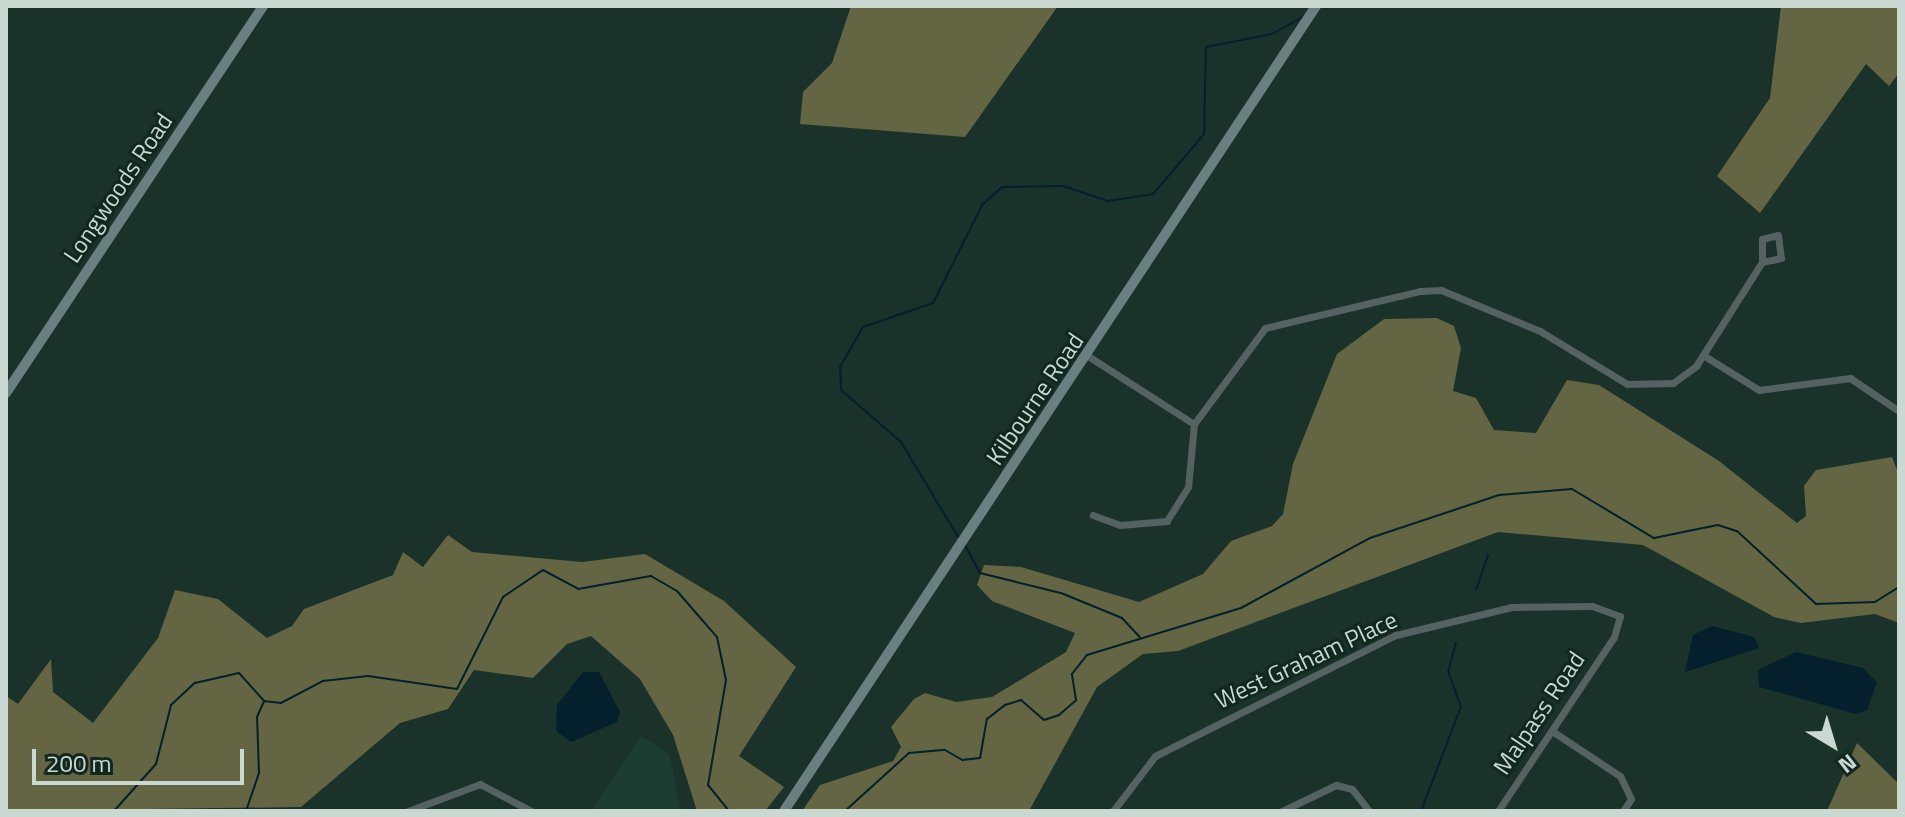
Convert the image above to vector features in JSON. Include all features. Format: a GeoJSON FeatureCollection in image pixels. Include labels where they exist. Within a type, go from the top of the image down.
{"type":"FeatureCollection","features":[{"type":"Feature","properties":{"kind":"street","name":"Longwoods Road"},"geometry":{"type":"LineString","coordinates":[[6,393],[263,6]]}},
{"type":"Feature","properties":{"kind":"street","name":"Kilbourne Road"},"geometry":{"type":"LineString","coordinates":[[784,811],[1088,356],[1316,6]]}},
{"type":"Feature","properties":{"kind":"street"},"geometry":{"type":"LineString","coordinates":[[1093,515],[1120,525],[1167,521],[1188,487],[1194,424],[1265,328],[1401,293],[1441,290],[1570,346],[1627,384],[1651,389],[1673,383],[1703,355],[1762,262]]}},
{"type":"Feature","properties":{"kind":"street"},"geometry":{"type":"LineString","coordinates":[[1703,355],[1759,390],[1850,378],[1899,411]]}},
{"type":"Feature","properties":{"kind":"street"},"geometry":{"type":"LineString","coordinates":[[1088,356],[1194,424]]}},
{"type":"Feature","properties":{"kind":"street","name":"West Graham Place"},"geometry":{"type":"LineString","coordinates":[[1113,811],[1155,756],[1396,635],[1512,607],[1592,606],[1620,616],[1614,637]]}},
{"type":"Feature","properties":{"kind":"street","name":"Malpass Road"},"geometry":{"type":"LineString","coordinates":[[1498,811],[1614,637]]}},
{"type":"Feature","properties":{"kind":"street"},"geometry":{"type":"LineString","coordinates":[[1552,731],[1620,776],[1631,799],[1623,811]]}},
{"type":"Feature","properties":{"kind":"street"},"geometry":{"type":"LineString","coordinates":[[408,811],[480,784],[531,811]]}},
{"type":"Feature","properties":{"kind":"street"},"geometry":{"type":"LineString","coordinates":[[1282,811],[1336,785],[1352,789],[1369,811]]}},
{"type":"Feature","properties":{"kind":"shaded area"},"geometry":{"type":"Polygon","coordinates":[[[851,6],[1058,6],[965,137],[800,124],[803,92],[832,63],[851,6]]]}},
{"type":"Feature","properties":{"kind":"shaded area"},"geometry":{"type":"Polygon","coordinates":[[[1781,6],[1899,6],[1899,73],[1889,86],[1866,64],[1760,213],[1717,176],[1770,98],[1781,6]]]}},
{"type":"Feature","properties":{"kind":"shaded area"},"geometry":{"type":"Polygon","coordinates":[[[1437,318],[1454,326],[1461,348],[1453,391],[1476,398],[1494,430],[1536,433],[1567,380],[1599,385],[1719,461],[1797,523],[1806,516],[1804,486],[1816,470],[1892,457],[1899,475],[1899,623],[1875,614],[1801,623],[1774,617],[1643,545],[1498,532],[1178,651],[1143,654],[1097,687],[1029,811],[802,811],[820,785],[893,761],[901,747],[891,727],[914,699],[925,693],[956,702],[992,697],[1066,652],[1075,633],[992,601],[977,585],[984,565],[1021,567],[1139,602],[1203,574],[1231,541],[1272,526],[1283,514],[1293,464],[1337,354],[1384,319],[1437,318]]]}},
{"type":"Feature","properties":{"kind":"shaded area"},"geometry":{"type":"Polygon","coordinates":[[[448,535],[472,552],[582,562],[645,554],[724,601],[796,667],[739,756],[784,787],[765,811],[697,811],[673,735],[640,679],[591,636],[567,644],[533,678],[474,670],[448,709],[400,723],[301,807],[6,811],[6,696],[18,704],[51,659],[53,692],[93,723],[158,638],[175,590],[218,599],[267,638],[292,626],[304,609],[393,575],[403,552],[423,567],[448,535]]]}},
{"type":"Feature","properties":{"kind":"shaded area"},"geometry":{"type":"Polygon","coordinates":[[[641,736],[670,755],[681,811],[591,811],[641,736]]]}},
{"type":"Feature","properties":{"kind":"shaded area"},"geometry":{"type":"Polygon","coordinates":[[[1857,743],[1899,784],[1899,811],[1827,811],[1857,743]]]}},
{"type":"Feature","properties":{"kind":"water"},"geometry":{"type":"Polygon","coordinates":[[[1712,626],[1754,637],[1759,648],[1685,672],[1693,635],[1712,626]]]}},
{"type":"Feature","properties":{"kind":"water"},"geometry":{"type":"Polygon","coordinates":[[[1796,652],[1863,668],[1877,682],[1867,710],[1856,714],[1759,687],[1758,670],[1796,652]]]}},
{"type":"Feature","properties":{"kind":"water"},"geometry":{"type":"Polygon","coordinates":[[[583,672],[599,672],[620,712],[617,722],[571,742],[556,731],[557,705],[583,672]]]}},
{"type":"Feature","properties":{"kind":"waterway"},"geometry":{"type":"LineString","coordinates":[[958,537],[901,442],[841,390],[840,367],[863,327],[933,303],[982,205],[1002,187],[1063,186],[1108,201],[1153,194],[1204,134],[1206,47],[1272,34],[1304,16]]}},
{"type":"Feature","properties":{"kind":"waterway"},"geometry":{"type":"LineString","coordinates":[[845,811],[909,753],[945,750],[962,760],[980,758],[987,719],[1005,705],[1021,700],[1044,720],[1059,715],[1076,700],[1072,674],[1087,655],[1241,608],[1370,538],[1499,495],[1572,489],[1654,538],[1718,525],[1737,531],[1816,604],[1875,602],[1899,587]]}},
{"type":"Feature","properties":{"kind":"waterway"},"geometry":{"type":"LineString","coordinates":[[965,545],[980,573],[1061,593],[1122,618],[1140,637]]}},
{"type":"Feature","properties":{"kind":"waterway"},"geometry":{"type":"LineString","coordinates":[[1476,590],[1488,555]]}},
{"type":"Feature","properties":{"kind":"waterway"},"geometry":{"type":"LineString","coordinates":[[114,811],[156,764],[171,705],[195,683],[239,673],[264,701],[281,703],[323,681],[368,676],[457,689],[503,597],[543,570],[578,589],[651,576],[677,591],[717,637],[726,680],[708,785],[729,811]]}},
{"type":"Feature","properties":{"kind":"waterway"},"geometry":{"type":"LineString","coordinates":[[1421,811],[1461,707],[1448,672],[1456,643]]}},
{"type":"Feature","properties":{"kind":"waterway"},"geometry":{"type":"LineString","coordinates":[[246,811],[259,773],[257,717],[264,701]]}}]}
